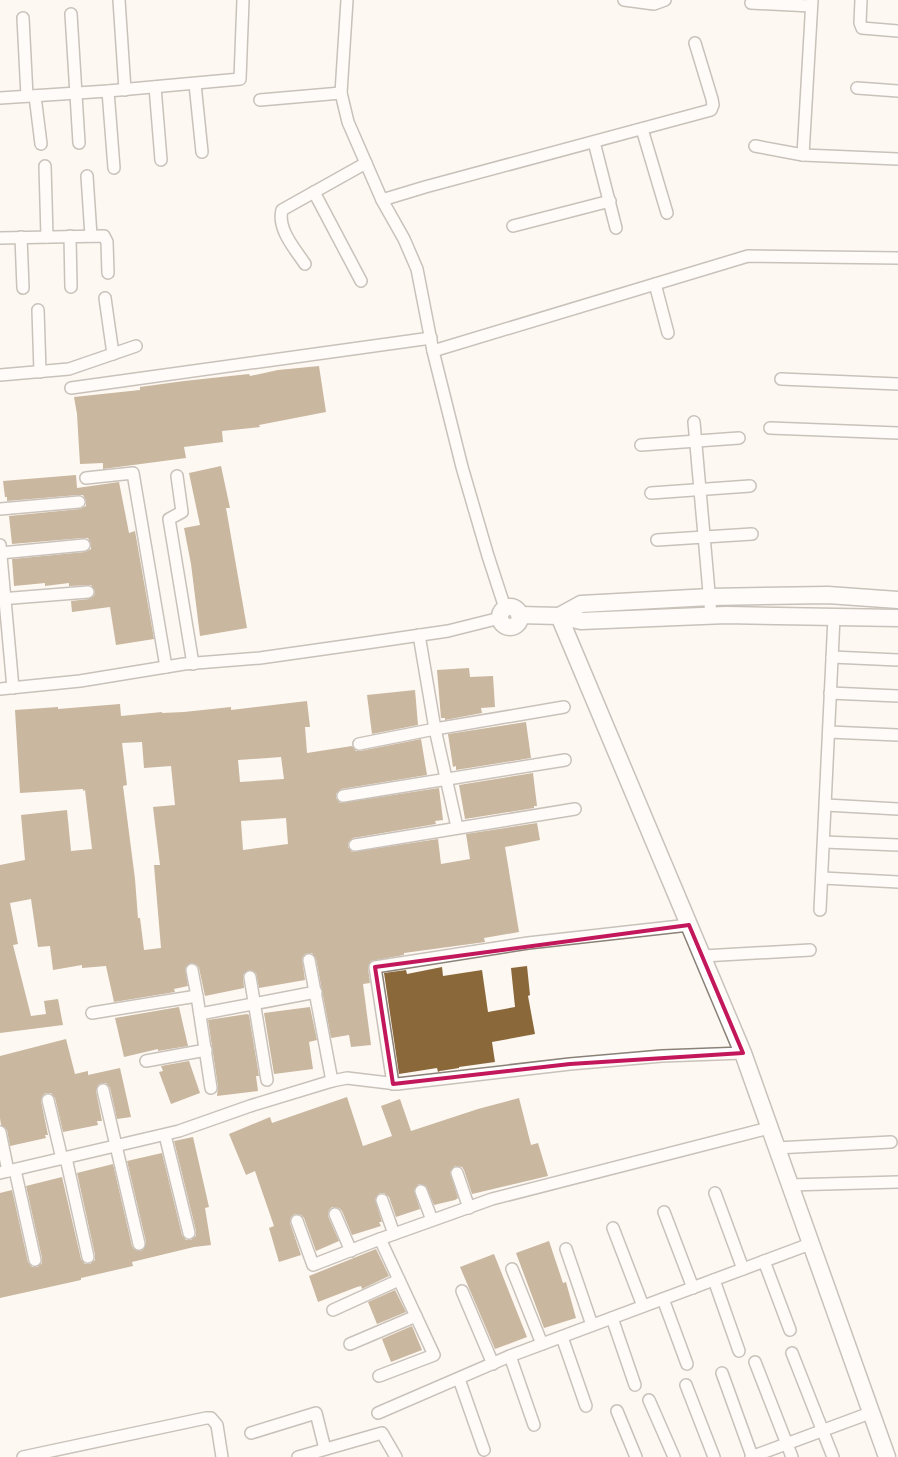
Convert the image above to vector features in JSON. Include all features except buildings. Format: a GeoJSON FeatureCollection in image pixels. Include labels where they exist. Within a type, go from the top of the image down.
{"type":"FeatureCollection","features":[{"type":"Feature","properties":{"kind":"street"},"geometry":{"type":"LineString","coordinates":[[119,0],[124,90]]}},
{"type":"Feature","properties":{"kind":"street"},"geometry":{"type":"LineString","coordinates":[[0,98],[108,92],[240,80],[244,0]]}},
{"type":"Feature","properties":{"kind":"street"},"geometry":{"type":"LineString","coordinates":[[347,0],[341,93],[348,122],[382,200],[404,239],[417,269],[433,352],[464,476],[508,614]]}},
{"type":"Feature","properties":{"kind":"street"},"geometry":{"type":"LineString","coordinates":[[624,0],[654,4],[664,0]]}},
{"type":"Feature","properties":{"kind":"street"},"geometry":{"type":"LineString","coordinates":[[861,0],[860,23],[862,28],[898,31]]}},
{"type":"Feature","properties":{"kind":"street"},"geometry":{"type":"LineString","coordinates":[[751,3],[812,3],[803,155]]}},
{"type":"Feature","properties":{"kind":"street"},"geometry":{"type":"LineString","coordinates":[[71,14],[79,142]]}},
{"type":"Feature","properties":{"kind":"street"},"geometry":{"type":"LineString","coordinates":[[23,18],[31,96],[41,144]]}},
{"type":"Feature","properties":{"kind":"street"},"geometry":{"type":"LineString","coordinates":[[382,200],[710,110],[713,105],[712,99],[695,42]]}},
{"type":"Feature","properties":{"kind":"street"},"geometry":{"type":"LineString","coordinates":[[195,84],[202,152]]}},
{"type":"Feature","properties":{"kind":"street"},"geometry":{"type":"LineString","coordinates":[[156,87],[161,160]]}},
{"type":"Feature","properties":{"kind":"street"},"geometry":{"type":"LineString","coordinates":[[857,88],[898,91]]}},
{"type":"Feature","properties":{"kind":"street"},"geometry":{"type":"LineString","coordinates":[[108,92],[114,168]]}},
{"type":"Feature","properties":{"kind":"street"},"geometry":{"type":"LineString","coordinates":[[260,100],[341,93]]}},
{"type":"Feature","properties":{"kind":"street"},"geometry":{"type":"LineString","coordinates":[[642,129],[667,213]]}},
{"type":"Feature","properties":{"kind":"street"},"geometry":{"type":"LineString","coordinates":[[594,142],[616,228]]}},
{"type":"Feature","properties":{"kind":"street"},"geometry":{"type":"LineString","coordinates":[[755,146],[803,155],[898,159]]}},
{"type":"Feature","properties":{"kind":"street"},"geometry":{"type":"LineString","coordinates":[[305,264],[283,229],[280,217],[282,210],[366,163]]}},
{"type":"Feature","properties":{"kind":"street"},"geometry":{"type":"LineString","coordinates":[[45,166],[47,237]]}},
{"type":"Feature","properties":{"kind":"street"},"geometry":{"type":"LineString","coordinates":[[87,176],[91,236]]}},
{"type":"Feature","properties":{"kind":"street"},"geometry":{"type":"LineString","coordinates":[[314,192],[361,281]]}},
{"type":"Feature","properties":{"kind":"street"},"geometry":{"type":"LineString","coordinates":[[513,226],[610,201]]}},
{"type":"Feature","properties":{"kind":"street"},"geometry":{"type":"LineString","coordinates":[[70,236],[71,287]]}},
{"type":"Feature","properties":{"kind":"street"},"geometry":{"type":"LineString","coordinates":[[0,238],[104,236],[107,242],[108,273]]}},
{"type":"Feature","properties":{"kind":"street"},"geometry":{"type":"LineString","coordinates":[[21,237],[22,288]]}},
{"type":"Feature","properties":{"kind":"street"},"geometry":{"type":"LineString","coordinates":[[433,352],[748,256],[898,258]]}},
{"type":"Feature","properties":{"kind":"street"},"geometry":{"type":"LineString","coordinates":[[655,284],[668,333]]}},
{"type":"Feature","properties":{"kind":"street"},"geometry":{"type":"LineString","coordinates":[[105,298],[113,354]]}},
{"type":"Feature","properties":{"kind":"street"},"geometry":{"type":"LineString","coordinates":[[38,310],[40,372]]}},
{"type":"Feature","properties":{"kind":"street"},"geometry":{"type":"LineString","coordinates":[[71,388],[431,338]]}},
{"type":"Feature","properties":{"kind":"street"},"geometry":{"type":"LineString","coordinates":[[0,376],[69,369],[136,346]]}},
{"type":"Feature","properties":{"kind":"street"},"geometry":{"type":"LineString","coordinates":[[781,379],[898,384]]}},
{"type":"Feature","properties":{"kind":"street"},"geometry":{"type":"LineString","coordinates":[[694,422],[711,615]]}},
{"type":"Feature","properties":{"kind":"street"},"geometry":{"type":"LineString","coordinates":[[770,428],[898,433]]}},
{"type":"Feature","properties":{"kind":"street"},"geometry":{"type":"LineString","coordinates":[[641,445],[739,438]]}},
{"type":"Feature","properties":{"kind":"street"},"geometry":{"type":"LineString","coordinates":[[86,478],[133,473],[166,667]]}},
{"type":"Feature","properties":{"kind":"street"},"geometry":{"type":"LineString","coordinates":[[177,476],[182,512],[169,520],[193,664]]}},
{"type":"Feature","properties":{"kind":"street"},"geometry":{"type":"LineString","coordinates":[[651,493],[750,486]]}},
{"type":"Feature","properties":{"kind":"street"},"geometry":{"type":"LineString","coordinates":[[0,509],[79,502]]}},
{"type":"Feature","properties":{"kind":"street"},"geometry":{"type":"LineString","coordinates":[[657,540],[752,534]]}},
{"type":"Feature","properties":{"kind":"street"},"geometry":{"type":"LineString","coordinates":[[13,688],[2,599],[0,551],[84,545]]}},
{"type":"Feature","properties":{"kind":"street"},"geometry":{"type":"LineString","coordinates":[[2,599],[88,592]]}},
{"type":"Feature","properties":{"kind":"street"},"geometry":{"type":"LineString","coordinates":[[559,616],[581,604],[710,597],[828,596],[898,600]]}},
{"type":"Feature","properties":{"kind":"street"},"geometry":{"type":"LineString","coordinates":[[0,689],[80,681],[166,667],[260,658],[448,631],[508,614],[559,616],[581,621],[711,615],[898,618]]}},
{"type":"Feature","properties":{"kind":"street"},"geometry":{"type":"LineString","coordinates":[[559,616],[743,1053],[887,1457]]}},
{"type":"Feature","properties":{"kind":"street"},"geometry":{"type":"LineString","coordinates":[[820,910],[834,617]]}},
{"type":"Feature","properties":{"kind":"street"},"geometry":{"type":"LineString","coordinates":[[419,635],[435,729],[456,827]]}},
{"type":"Feature","properties":{"kind":"street"},"geometry":{"type":"LineString","coordinates":[[832,657],[898,660]]}},
{"type":"Feature","properties":{"kind":"street"},"geometry":{"type":"LineString","coordinates":[[830,693],[898,696]]}},
{"type":"Feature","properties":{"kind":"street"},"geometry":{"type":"LineString","coordinates":[[359,744],[564,707]]}},
{"type":"Feature","properties":{"kind":"street"},"geometry":{"type":"LineString","coordinates":[[829,732],[898,735]]}},
{"type":"Feature","properties":{"kind":"street"},"geometry":{"type":"LineString","coordinates":[[343,796],[565,760]]}},
{"type":"Feature","properties":{"kind":"street"},"geometry":{"type":"LineString","coordinates":[[826,805],[898,809]]}},
{"type":"Feature","properties":{"kind":"street"},"geometry":{"type":"LineString","coordinates":[[355,845],[575,809]]}},
{"type":"Feature","properties":{"kind":"street"},"geometry":{"type":"LineString","coordinates":[[824,842],[898,845]]}},
{"type":"Feature","properties":{"kind":"street"},"geometry":{"type":"LineString","coordinates":[[823,878],[898,882]]}},
{"type":"Feature","properties":{"kind":"street"},"geometry":{"type":"LineString","coordinates":[[393,1084],[375,967],[528,944],[689,925]]}},
{"type":"Feature","properties":{"kind":"street"},"geometry":{"type":"LineString","coordinates":[[703,956],[810,950]]}},
{"type":"Feature","properties":{"kind":"street"},"geometry":{"type":"LineString","coordinates":[[309,960],[332,1081]]}},
{"type":"Feature","properties":{"kind":"street"},"geometry":{"type":"LineString","coordinates":[[192,970],[211,1088]]}},
{"type":"Feature","properties":{"kind":"street"},"geometry":{"type":"LineString","coordinates":[[250,977],[267,1080]]}},
{"type":"Feature","properties":{"kind":"street"},"geometry":{"type":"LineString","coordinates":[[200,1014],[316,992]]}},
{"type":"Feature","properties":{"kind":"street"},"geometry":{"type":"LineString","coordinates":[[92,1013],[197,996]]}},
{"type":"Feature","properties":{"kind":"street"},"geometry":{"type":"LineString","coordinates":[[146,1061],[206,1050]]}},
{"type":"Feature","properties":{"kind":"street"},"geometry":{"type":"LineString","coordinates":[[8,1171],[165,1135],[250,1106],[347,1078],[393,1084],[570,1064],[662,1056],[743,1053]]}},
{"type":"Feature","properties":{"kind":"street"},"geometry":{"type":"LineString","coordinates":[[103,1090],[139,1244]]}},
{"type":"Feature","properties":{"kind":"street"},"geometry":{"type":"LineString","coordinates":[[48,1100],[88,1257]]}},
{"type":"Feature","properties":{"kind":"street"},"geometry":{"type":"LineString","coordinates":[[297,1221],[313,1265],[492,1199],[769,1128]]}},
{"type":"Feature","properties":{"kind":"street"},"geometry":{"type":"LineString","coordinates":[[0,1132],[8,1171],[35,1260]]}},
{"type":"Feature","properties":{"kind":"street"},"geometry":{"type":"LineString","coordinates":[[165,1135],[189,1232]]}},
{"type":"Feature","properties":{"kind":"street"},"geometry":{"type":"LineString","coordinates":[[776,1148],[891,1142]]}},
{"type":"Feature","properties":{"kind":"street"},"geometry":{"type":"LineString","coordinates":[[458,1173],[468,1208]]}},
{"type":"Feature","properties":{"kind":"street"},"geometry":{"type":"LineString","coordinates":[[789,1185],[898,1182]]}},
{"type":"Feature","properties":{"kind":"street"},"geometry":{"type":"LineString","coordinates":[[421,1191],[432,1220]]}},
{"type":"Feature","properties":{"kind":"street"},"geometry":{"type":"LineString","coordinates":[[715,1194],[743,1269]]}},
{"type":"Feature","properties":{"kind":"street"},"geometry":{"type":"LineString","coordinates":[[382,1200],[394,1234]]}},
{"type":"Feature","properties":{"kind":"street"},"geometry":{"type":"LineString","coordinates":[[664,1212],[693,1288]]}},
{"type":"Feature","properties":{"kind":"street"},"geometry":{"type":"LineString","coordinates":[[335,1214],[351,1251]]}},
{"type":"Feature","properties":{"kind":"street"},"geometry":{"type":"LineString","coordinates":[[613,1228],[644,1306]]}},
{"type":"Feature","properties":{"kind":"street"},"geometry":{"type":"LineString","coordinates":[[379,1376],[434,1355],[380,1239]]}},
{"type":"Feature","properties":{"kind":"street"},"geometry":{"type":"LineString","coordinates":[[378,1413],[510,1356],[810,1244]]}},
{"type":"Feature","properties":{"kind":"street"},"geometry":{"type":"LineString","coordinates":[[566,1249],[592,1325]]}},
{"type":"Feature","properties":{"kind":"street"},"geometry":{"type":"LineString","coordinates":[[764,1261],[790,1330]]}},
{"type":"Feature","properties":{"kind":"street"},"geometry":{"type":"LineString","coordinates":[[512,1269],[542,1344]]}},
{"type":"Feature","properties":{"kind":"street"},"geometry":{"type":"LineString","coordinates":[[333,1310],[399,1280]]}},
{"type":"Feature","properties":{"kind":"street"},"geometry":{"type":"LineString","coordinates":[[714,1280],[739,1351]]}},
{"type":"Feature","properties":{"kind":"street"},"geometry":{"type":"LineString","coordinates":[[462,1291],[493,1364]]}},
{"type":"Feature","properties":{"kind":"street"},"geometry":{"type":"LineString","coordinates":[[663,1299],[687,1364]]}},
{"type":"Feature","properties":{"kind":"street"},"geometry":{"type":"LineString","coordinates":[[350,1344],[416,1316]]}},
{"type":"Feature","properties":{"kind":"street"},"geometry":{"type":"LineString","coordinates":[[612,1318],[635,1385]]}},
{"type":"Feature","properties":{"kind":"street"},"geometry":{"type":"LineString","coordinates":[[562,1337],[586,1406]]}},
{"type":"Feature","properties":{"kind":"street"},"geometry":{"type":"LineString","coordinates":[[792,1353],[824,1430],[833,1457]]}},
{"type":"Feature","properties":{"kind":"street"},"geometry":{"type":"LineString","coordinates":[[510,1356],[534,1425]]}},
{"type":"Feature","properties":{"kind":"street"},"geometry":{"type":"LineString","coordinates":[[755,1362],[792,1457]]}},
{"type":"Feature","properties":{"kind":"street"},"geometry":{"type":"LineString","coordinates":[[722,1373],[752,1457],[870,1413]]}},
{"type":"Feature","properties":{"kind":"street"},"geometry":{"type":"LineString","coordinates":[[459,1379],[484,1450]]}},
{"type":"Feature","properties":{"kind":"street"},"geometry":{"type":"LineString","coordinates":[[686,1385],[714,1457]]}},
{"type":"Feature","properties":{"kind":"street"},"geometry":{"type":"LineString","coordinates":[[649,1400],[674,1457]]}},
{"type":"Feature","properties":{"kind":"street"},"geometry":{"type":"LineString","coordinates":[[617,1411],[636,1457]]}},
{"type":"Feature","properties":{"kind":"street"},"geometry":{"type":"LineString","coordinates":[[251,1433],[316,1414],[325,1449]]}},
{"type":"Feature","properties":{"kind":"street"},"geometry":{"type":"LineString","coordinates":[[23,1457],[211,1418],[217,1425],[222,1457]]}},
{"type":"Feature","properties":{"kind":"street"},"geometry":{"type":"LineString","coordinates":[[298,1457],[382,1433],[396,1457]]}},
{"type":"Feature","properties":{"kind":"highlighted area"},"geometry":{"type":"Polygon","coordinates":[[[689,925],[743,1053],[570,1064],[393,1084],[375,967],[689,925]]]}}]}
